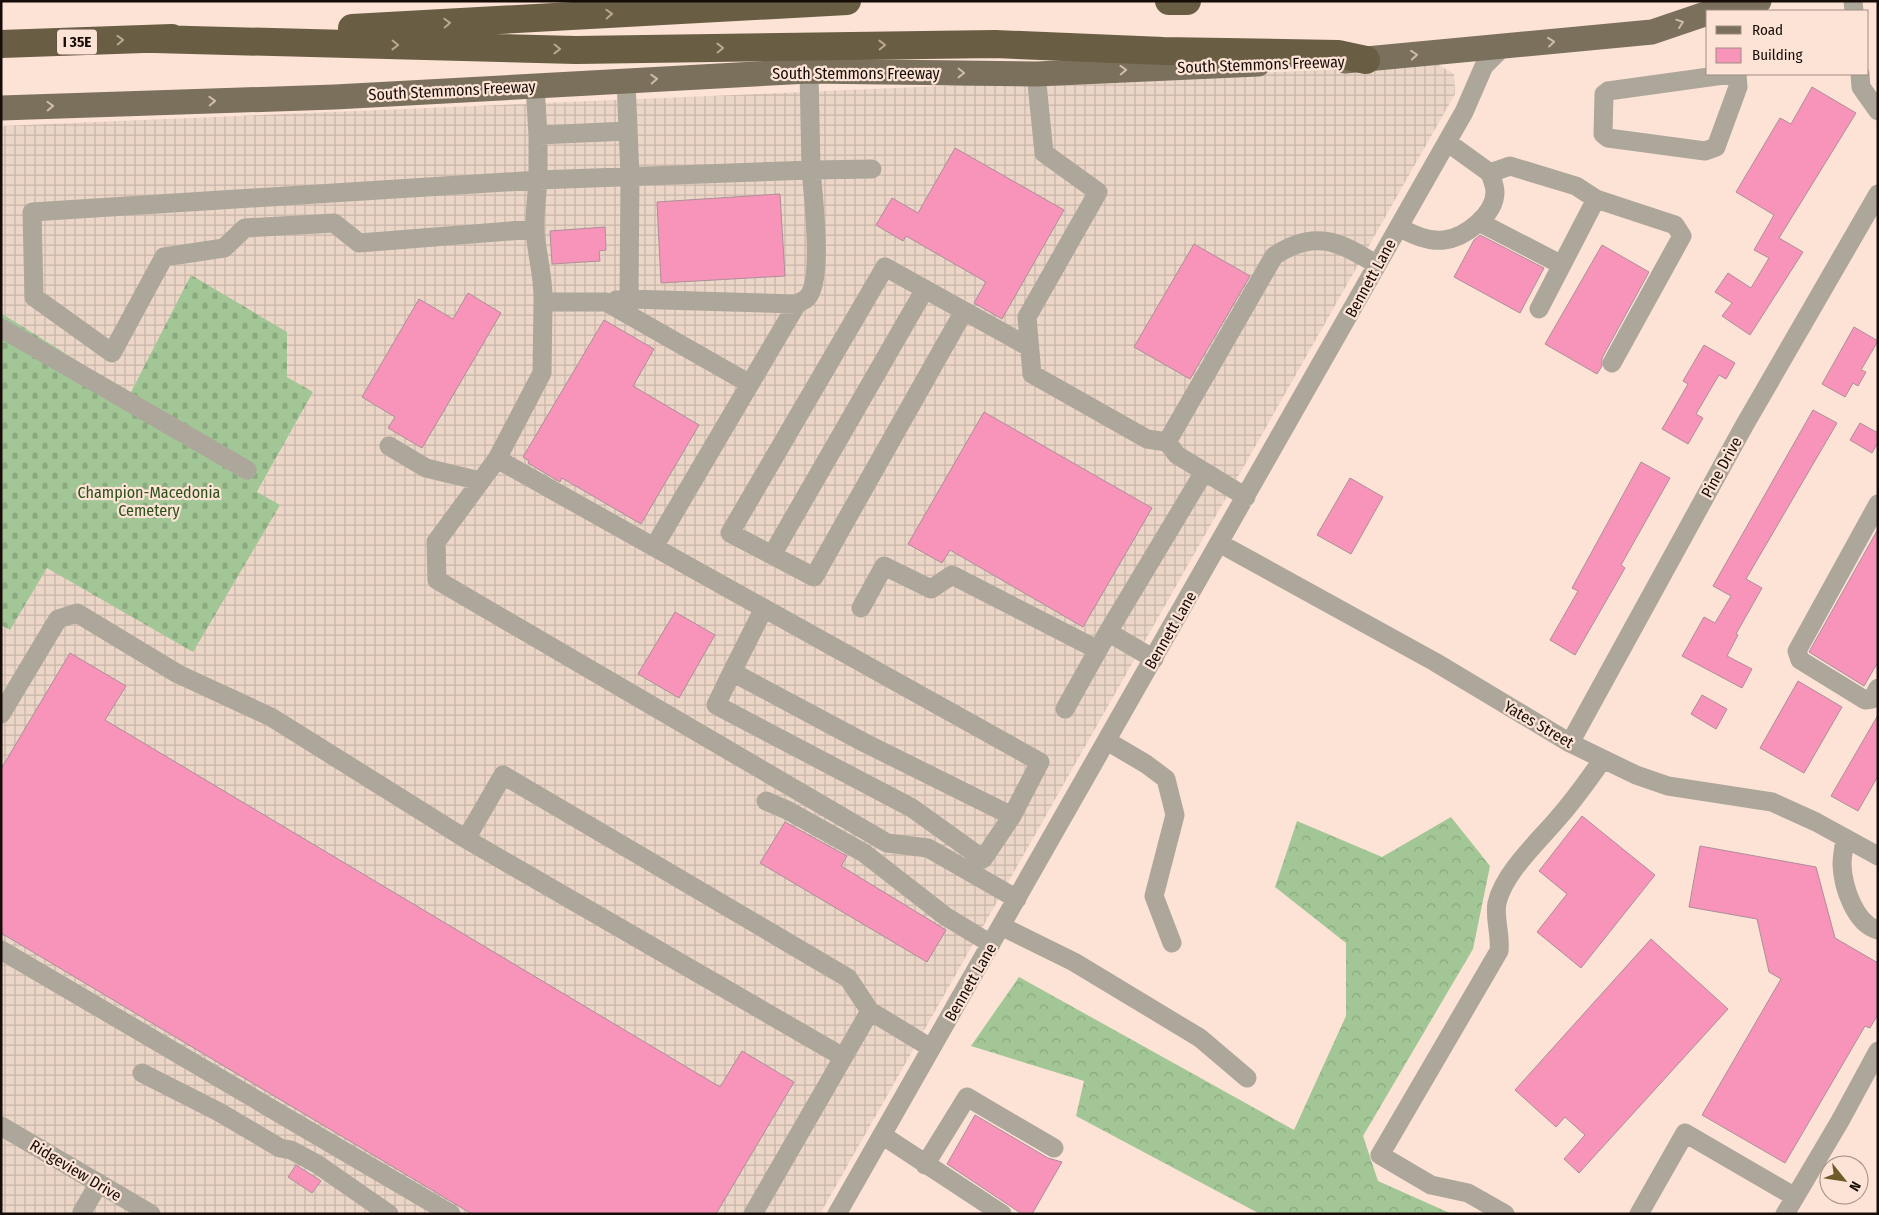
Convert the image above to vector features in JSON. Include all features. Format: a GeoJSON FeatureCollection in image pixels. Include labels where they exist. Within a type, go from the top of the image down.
{"type":"FeatureCollection","features":[{"type":"Feature","properties":{"kind":"highway","name":"I 35E"},"geometry":{"type":"LineString","coordinates":[[1,44],[154,39],[847,1]]}},
{"type":"Feature","properties":{"kind":"highway"},"geometry":{"type":"LineString","coordinates":[[1169,1],[1187,1]]}},
{"type":"Feature","properties":{"kind":"highway"},"geometry":{"type":"LineString","coordinates":[[154,39],[576,50],[994,44],[1164,51],[1338,54],[1366,60]]}},
{"type":"Feature","properties":{"kind":"main road"},"geometry":{"type":"LineString","coordinates":[[1727,9],[1759,1]]}},
{"type":"Feature","properties":{"kind":"main road","name":"South Stemmons Freeway"},"geometry":{"type":"LineString","coordinates":[[1,108],[334,97],[809,71],[1036,74],[1366,60],[1652,32],[1706,14]]}},
{"type":"Feature","properties":{"kind":"street","name":"Bennett Lane"},"geometry":{"type":"LineString","coordinates":[[837,1214],[1464,112],[1484,66],[1503,47]]}},
{"type":"Feature","properties":{"kind":"street"},"geometry":{"type":"LineString","coordinates":[[654,547],[797,304],[808,297],[817,269],[811,170],[809,71]]}},
{"type":"Feature","properties":{"kind":"street"},"geometry":{"type":"LineString","coordinates":[[1036,74],[1044,153],[1098,192],[1027,317],[1032,374],[1147,439],[1167,442],[1177,455],[1246,497]]}},
{"type":"Feature","properties":{"kind":"street"},"geometry":{"type":"LineString","coordinates":[[1724,75],[1608,91],[1604,94],[1603,134],[1608,138],[1705,151],[1716,147],[1738,87],[1737,75]]}},
{"type":"Feature","properties":{"kind":"street"},"geometry":{"type":"LineString","coordinates":[[1860,75],[1862,87],[1878,111]]}},
{"type":"Feature","properties":{"kind":"street"},"geometry":{"type":"LineString","coordinates":[[626,81],[630,176],[628,299]]}},
{"type":"Feature","properties":{"kind":"street"},"geometry":{"type":"LineString","coordinates":[[535,86],[538,135],[535,229],[538,266],[544,288],[542,373],[497,459],[436,542],[437,580],[887,843],[928,848],[1017,899]]}},
{"type":"Feature","properties":{"kind":"street"},"geometry":{"type":"LineString","coordinates":[[538,135],[628,131]]}},
{"type":"Feature","properties":{"kind":"street"},"geometry":{"type":"LineString","coordinates":[[1399,226],[1415,236],[1443,240],[1474,227],[1485,217],[1495,193],[1490,173],[1447,142]]}},
{"type":"Feature","properties":{"kind":"street"},"geometry":{"type":"LineString","coordinates":[[1490,173],[1510,166],[1576,186],[1596,199],[1675,225],[1682,236],[1612,363]]}},
{"type":"Feature","properties":{"kind":"street"},"geometry":{"type":"LineString","coordinates":[[535,229],[360,242],[334,223],[245,228],[224,248],[164,258],[112,353],[34,297],[32,212],[538,180],[872,169]]}},
{"type":"Feature","properties":{"kind":"street","name":"Pine Drive"},"geometry":{"type":"LineString","coordinates":[[1570,743],[1744,426],[1878,194]]}},
{"type":"Feature","properties":{"kind":"street"},"geometry":{"type":"LineString","coordinates":[[1539,309],[1596,199]]}},
{"type":"Feature","properties":{"kind":"street"},"geometry":{"type":"LineString","coordinates":[[1479,222],[1562,265]]}},
{"type":"Feature","properties":{"kind":"street"},"geometry":{"type":"LineString","coordinates":[[1167,442],[1274,256],[1286,248],[1314,239],[1341,244],[1377,266]]}},
{"type":"Feature","properties":{"kind":"street"},"geometry":{"type":"LineString","coordinates":[[964,310],[814,577],[730,533],[885,267],[964,310],[1030,347]]}},
{"type":"Feature","properties":{"kind":"street"},"geometry":{"type":"LineString","coordinates":[[772,555],[925,289]]}},
{"type":"Feature","properties":{"kind":"street"},"geometry":{"type":"LineString","coordinates":[[543,302],[606,302],[628,299],[797,304]]}},
{"type":"Feature","properties":{"kind":"street"},"geometry":{"type":"LineString","coordinates":[[606,302],[750,384]]}},
{"type":"Feature","properties":{"kind":"street"},"geometry":{"type":"LineString","coordinates":[[1,328],[247,470]]}},
{"type":"Feature","properties":{"kind":"street"},"geometry":{"type":"LineString","coordinates":[[389,446],[426,468],[480,482]]}},
{"type":"Feature","properties":{"kind":"street"},"geometry":{"type":"LineString","coordinates":[[497,459],[1040,762],[1012,816],[983,859],[912,808],[716,705],[764,608]]}},
{"type":"Feature","properties":{"kind":"street"},"geometry":{"type":"LineString","coordinates":[[1065,709],[1108,632],[1204,472]]}},
{"type":"Feature","properties":{"kind":"street"},"geometry":{"type":"LineString","coordinates":[[1878,504],[1797,651],[1797,656],[1865,700],[1872,699],[1878,688]]}},
{"type":"Feature","properties":{"kind":"street","name":"Yates Street"},"geometry":{"type":"LineString","coordinates":[[1219,543],[1435,662],[1570,743],[1636,775],[1668,786],[1772,802],[1878,856]]}},
{"type":"Feature","properties":{"kind":"street"},"geometry":{"type":"LineString","coordinates":[[861,608],[884,566],[931,589],[952,575],[1098,650]]}},
{"type":"Feature","properties":{"kind":"street"},"geometry":{"type":"LineString","coordinates":[[1,714],[58,619],[77,613],[178,674],[271,717],[466,839],[843,1057]]}},
{"type":"Feature","properties":{"kind":"street"},"geometry":{"type":"LineString","coordinates":[[1108,632],[1154,659]]}},
{"type":"Feature","properties":{"kind":"street"},"geometry":{"type":"LineString","coordinates":[[732,672],[865,743],[1012,816]]}},
{"type":"Feature","properties":{"kind":"street"},"geometry":{"type":"LineString","coordinates":[[1107,741],[1146,764],[1166,779],[1175,815],[1154,896],[1172,943]]}},
{"type":"Feature","properties":{"kind":"street"},"geometry":{"type":"LineString","coordinates":[[1505,1214],[1468,1193],[1431,1185],[1380,1155],[1498,952],[1500,940],[1496,915],[1500,895],[1526,853],[1559,817],[1603,759]]}},
{"type":"Feature","properties":{"kind":"street"},"geometry":{"type":"LineString","coordinates":[[466,839],[503,775],[848,978],[870,1010],[931,1048]]}},
{"type":"Feature","properties":{"kind":"street"},"geometry":{"type":"LineString","coordinates":[[766,801],[788,810],[864,853],[944,916],[991,944]]}},
{"type":"Feature","properties":{"kind":"street"},"geometry":{"type":"LineString","coordinates":[[1845,838],[1842,864],[1852,904],[1864,923],[1878,930]]}},
{"type":"Feature","properties":{"kind":"street"},"geometry":{"type":"LineString","coordinates":[[1002,926],[1074,962],[1200,1038],[1247,1078]]}},
{"type":"Feature","properties":{"kind":"street"},"geometry":{"type":"LineString","coordinates":[[1,950],[451,1214]]}},
{"type":"Feature","properties":{"kind":"street"},"geometry":{"type":"LineString","coordinates":[[753,1214],[870,1010]]}},
{"type":"Feature","properties":{"kind":"street"},"geometry":{"type":"LineString","coordinates":[[1785,1214],[1878,1051]]}},
{"type":"Feature","properties":{"kind":"street"},"geometry":{"type":"LineString","coordinates":[[142,1073],[219,1112],[280,1148],[291,1150],[317,1164],[389,1214]]}},
{"type":"Feature","properties":{"kind":"street"},"geometry":{"type":"LineString","coordinates":[[926,1165],[967,1097],[1054,1148]]}},
{"type":"Feature","properties":{"kind":"street","name":"Ridgeview Drive"},"geometry":{"type":"LineString","coordinates":[[1,1126],[151,1214]]}},
{"type":"Feature","properties":{"kind":"street"},"geometry":{"type":"LineString","coordinates":[[1639,1214],[1685,1133],[1795,1197]]}},
{"type":"Feature","properties":{"kind":"street"},"geometry":{"type":"LineString","coordinates":[[882,1135],[1002,1214]]}},
{"type":"Feature","properties":{"kind":"street"},"geometry":{"type":"LineString","coordinates":[[82,1213],[99,1183]]}},
{"type":"Feature","properties":{"kind":"shaded area"},"geometry":{"type":"Polygon","coordinates":[[[1439,65],[1454,74],[1455,94],[820,1214],[1,1214],[1,625],[10,630],[47,568],[280,505],[257,493],[313,392],[287,377],[192,275],[130,394],[1,313],[1,126],[1439,65]]]}},
{"type":"Feature","properties":{"kind":"green space","name":"Champion-Macedonia Cemetery"},"geometry":{"type":"Polygon","coordinates":[[[191,275],[287,332],[287,377],[313,392],[257,492],[280,505],[193,652],[47,568],[10,630],[1,625],[1,313],[130,394],[191,275]]]}},
{"type":"Feature","properties":{"kind":"green space"},"geometry":{"type":"Polygon","coordinates":[[[1451,817],[1490,866],[1473,949],[1363,1136],[1378,1181],[1452,1214],[1260,1214],[1076,1116],[1084,1081],[971,1046],[1019,977],[1294,1130],[1346,1016],[1346,943],[1275,887],[1297,821],[1382,857],[1451,817]]]}},
{"type":"Feature","properties":{"kind":"building"},"geometry":{"type":"Polygon","coordinates":[[[1812,87],[1856,113],[1779,238],[1803,252],[1750,335],[1722,316],[1732,303],[1715,292],[1728,273],[1751,288],[1769,258],[1754,250],[1774,215],[1736,192],[1780,118],[1791,124],[1812,87]]]}},
{"type":"Feature","properties":{"kind":"building"},"geometry":{"type":"Polygon","coordinates":[[[955,148],[1064,210],[1002,319],[974,303],[986,282],[906,236],[903,241],[876,225],[892,198],[918,213],[955,148]]]}},
{"type":"Feature","properties":{"kind":"building"},"geometry":{"type":"Polygon","coordinates":[[[780,194],[785,276],[661,283],[657,202],[780,194]]]}},
{"type":"Feature","properties":{"kind":"building"},"geometry":{"type":"Polygon","coordinates":[[[605,227],[606,250],[599,251],[600,261],[552,264],[550,231],[605,227]]]}},
{"type":"Feature","properties":{"kind":"building"},"geometry":{"type":"Polygon","coordinates":[[[1480,235],[1544,268],[1520,313],[1454,277],[1474,240],[1480,235]]]}},
{"type":"Feature","properties":{"kind":"building"},"geometry":{"type":"Polygon","coordinates":[[[1194,244],[1250,276],[1190,379],[1134,347],[1194,244]]]}},
{"type":"Feature","properties":{"kind":"building"},"geometry":{"type":"Polygon","coordinates":[[[1602,245],[1649,272],[1602,358],[1602,366],[1597,374],[1545,344],[1602,245]]]}},
{"type":"Feature","properties":{"kind":"building"},"geometry":{"type":"Polygon","coordinates":[[[468,293],[501,313],[422,448],[388,428],[395,417],[362,397],[419,299],[453,319],[468,293]]]}},
{"type":"Feature","properties":{"kind":"building"},"geometry":{"type":"Polygon","coordinates":[[[604,320],[654,349],[633,386],[699,425],[641,524],[562,478],[560,482],[528,463],[529,461],[523,457],[604,320]]]}},
{"type":"Feature","properties":{"kind":"building"},"geometry":{"type":"Polygon","coordinates":[[[1854,327],[1878,341],[1861,370],[1866,372],[1858,386],[1853,383],[1845,397],[1822,384],[1854,327]]]}},
{"type":"Feature","properties":{"kind":"building"},"geometry":{"type":"Polygon","coordinates":[[[1704,345],[1735,363],[1726,379],[1719,375],[1696,414],[1703,418],[1688,444],[1662,429],[1688,384],[1683,381],[1704,345]]]}},
{"type":"Feature","properties":{"kind":"building"},"geometry":{"type":"Polygon","coordinates":[[[1813,410],[1837,423],[1746,579],[1762,588],[1736,634],[1738,635],[1727,656],[1752,669],[1742,688],[1682,656],[1704,617],[1715,623],[1731,596],[1713,586],[1813,410]]]}},
{"type":"Feature","properties":{"kind":"building"},"geometry":{"type":"Polygon","coordinates":[[[984,412],[1152,508],[1083,627],[950,550],[942,563],[908,544],[984,412]]]}},
{"type":"Feature","properties":{"kind":"building"},"geometry":{"type":"Polygon","coordinates":[[[1860,423],[1878,433],[1878,442],[1872,453],[1850,440],[1860,423]]]}},
{"type":"Feature","properties":{"kind":"building"},"geometry":{"type":"Polygon","coordinates":[[[1641,462],[1670,478],[1621,565],[1625,568],[1575,655],[1550,640],[1578,591],[1572,588],[1641,462]]]}},
{"type":"Feature","properties":{"kind":"building"},"geometry":{"type":"Polygon","coordinates":[[[1350,478],[1383,497],[1351,554],[1317,535],[1350,478]]]}},
{"type":"Feature","properties":{"kind":"building"},"geometry":{"type":"Polygon","coordinates":[[[1878,529],[1878,662],[1864,686],[1809,652],[1878,529]]]}},
{"type":"Feature","properties":{"kind":"building"},"geometry":{"type":"Polygon","coordinates":[[[675,612],[715,635],[679,698],[638,674],[675,612]]]}},
{"type":"Feature","properties":{"kind":"building"},"geometry":{"type":"Polygon","coordinates":[[[70,653],[126,686],[105,720],[720,1087],[742,1051],[794,1082],[716,1214],[472,1214],[1,933],[1,769],[70,653]]]}},
{"type":"Feature","properties":{"kind":"building"},"geometry":{"type":"Polygon","coordinates":[[[1798,681],[1842,707],[1804,773],[1760,748],[1798,681]]]}},
{"type":"Feature","properties":{"kind":"building"},"geometry":{"type":"Polygon","coordinates":[[[1702,695],[1727,709],[1716,729],[1691,714],[1702,695]]]}},
{"type":"Feature","properties":{"kind":"building"},"geometry":{"type":"Polygon","coordinates":[[[1878,715],[1878,776],[1858,811],[1831,796],[1878,715]]]}},
{"type":"Feature","properties":{"kind":"building"},"geometry":{"type":"Polygon","coordinates":[[[1582,816],[1655,875],[1581,968],[1537,932],[1567,894],[1539,871],[1582,816]]]}},
{"type":"Feature","properties":{"kind":"building"},"geometry":{"type":"Polygon","coordinates":[[[785,822],[847,856],[841,866],[946,930],[927,962],[760,863],[785,822]]]}},
{"type":"Feature","properties":{"kind":"building"},"geometry":{"type":"Polygon","coordinates":[[[1700,846],[1816,867],[1835,938],[1878,963],[1878,1014],[1870,1028],[1865,1026],[1785,1163],[1702,1115],[1781,979],[1769,972],[1757,919],[1689,907],[1700,846]]]}},
{"type":"Feature","properties":{"kind":"building"},"geometry":{"type":"Polygon","coordinates":[[[1651,939],[1728,1009],[1579,1173],[1564,1159],[1585,1135],[1565,1117],[1556,1127],[1515,1090],[1651,939]]]}},
{"type":"Feature","properties":{"kind":"building"},"geometry":{"type":"Polygon","coordinates":[[[975,1115],[1048,1158],[1062,1162],[1032,1214],[1022,1214],[947,1164],[975,1115]]]}},
{"type":"Feature","properties":{"kind":"building"},"geometry":{"type":"Polygon","coordinates":[[[296,1165],[321,1181],[312,1193],[288,1177],[296,1165]]]}}]}
